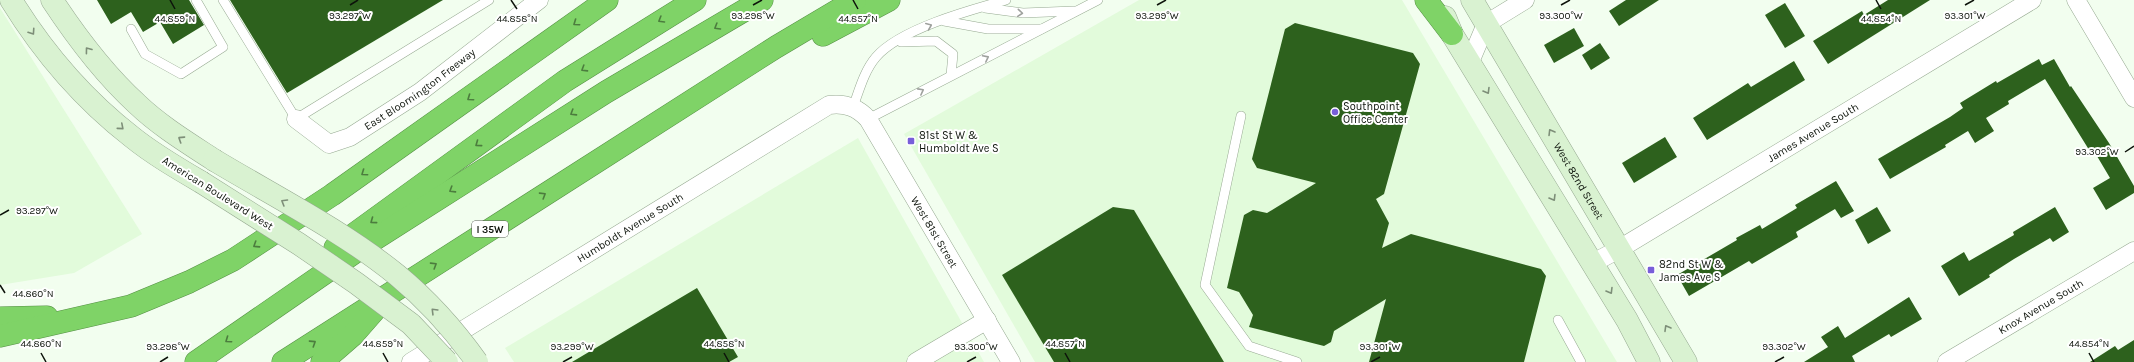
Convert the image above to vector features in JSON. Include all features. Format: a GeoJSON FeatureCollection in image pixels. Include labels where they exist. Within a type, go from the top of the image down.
{"type":"FeatureCollection","features":[{"type":"Feature","properties":{"kind":"highway"},"geometry":{"type":"LineString","coordinates":[[0,336],[131,306],[189,282],[233,260],[332,195],[608,0]]}},
{"type":"Feature","properties":{"kind":"highway"},"geometry":{"type":"LineString","coordinates":[[246,328],[336,248],[565,80],[694,0]]}},
{"type":"Feature","properties":{"kind":"highway"},"geometry":{"type":"LineString","coordinates":[[196,362],[397,225],[606,92],[762,0]]}},
{"type":"Feature","properties":{"kind":"highway","name":"I 35W"},"geometry":{"type":"LineString","coordinates":[[283,362],[776,47],[855,0]]}},
{"type":"Feature","properties":{"kind":"highway"},"geometry":{"type":"LineString","coordinates":[[637,135],[889,0]]}},
{"type":"Feature","properties":{"kind":"highway"},"geometry":{"type":"LineString","coordinates":[[1426,0],[1452,34]]}},
{"type":"Feature","properties":{"kind":"highway"},"geometry":{"type":"LineString","coordinates":[[322,362],[353,335],[390,293]]}},
{"type":"Feature","properties":{"kind":"highway"},"geometry":{"type":"LineString","coordinates":[[0,318],[42,318],[131,306]]}},
{"type":"Feature","properties":{"kind":"main road","name":"American Boulevard West"},"geometry":{"type":"LineString","coordinates":[[11,0],[42,46],[69,78],[98,107],[132,137],[356,282],[411,324],[447,362]]}},
{"type":"Feature","properties":{"kind":"main road"},"geometry":{"type":"LineString","coordinates":[[52,0],[104,70],[138,105],[177,136],[352,243],[397,275],[437,314],[477,362]]}},
{"type":"Feature","properties":{"kind":"main road"},"geometry":{"type":"LineString","coordinates":[[1437,0],[1452,34],[1627,320],[1650,362]]}},
{"type":"Feature","properties":{"kind":"main road","name":"West 82nd Street"},"geometry":{"type":"LineString","coordinates":[[1472,0],[1621,248],[1686,362]]}},
{"type":"Feature","properties":{"kind":"main road"},"geometry":{"type":"LineString","coordinates":[[1627,320],[1641,362]]}},
{"type":"Feature","properties":{"kind":"street","name":"East Bloomington Freeway"},"geometry":{"type":"LineString","coordinates":[[296,119],[329,144],[350,137],[420,92],[539,0]]}},
{"type":"Feature","properties":{"kind":"street"},"geometry":{"type":"LineString","coordinates":[[1470,62],[1486,24],[1525,0]]}},
{"type":"Feature","properties":{"kind":"street","name":"James Avenue South"},"geometry":{"type":"LineString","coordinates":[[1592,263],[1621,248],[2032,0]]}},
{"type":"Feature","properties":{"kind":"street"},"geometry":{"type":"LineString","coordinates":[[2076,0],[2134,98]]}},
{"type":"Feature","properties":{"kind":"street","name":"Humboldt Avenue South"},"geometry":{"type":"LineString","coordinates":[[411,362],[829,105],[842,104],[853,107]]}},
{"type":"Feature","properties":{"kind":"street","name":"West 81st Street"},"geometry":{"type":"LineString","coordinates":[[853,107],[862,112],[868,119],[1011,362]]}},
{"type":"Feature","properties":{"kind":"street","name":"Knox Avenue South"},"geometry":{"type":"LineString","coordinates":[[1947,362],[2134,251]]}},
{"type":"Feature","properties":{"kind":"street"},"geometry":{"type":"LineString","coordinates":[[916,362],[987,320]]}},
{"type":"Feature","properties":{"kind":"lane"},"geometry":{"type":"LineString","coordinates":[[131,29],[145,54],[181,74],[223,47],[196,0]]}},
{"type":"Feature","properties":{"kind":"lane"},"geometry":{"type":"LineString","coordinates":[[223,0],[296,119],[489,0]]}},
{"type":"Feature","properties":{"kind":"lane"},"geometry":{"type":"LineString","coordinates":[[853,107],[864,77],[875,58],[890,43],[943,20],[1006,0]]}},
{"type":"Feature","properties":{"kind":"lane"},"geometry":{"type":"LineString","coordinates":[[868,119],[1098,0]]}},
{"type":"Feature","properties":{"kind":"lane"},"geometry":{"type":"LineString","coordinates":[[982,7],[1023,13],[1077,11]]}},
{"type":"Feature","properties":{"kind":"lane"},"geometry":{"type":"LineString","coordinates":[[943,20],[988,29],[1043,29]]}},
{"type":"Feature","properties":{"kind":"lane"},"geometry":{"type":"LineString","coordinates":[[890,43],[916,40],[936,41],[953,54],[951,75]]}},
{"type":"Feature","properties":{"kind":"lane"},"geometry":{"type":"LineString","coordinates":[[1241,116],[1205,285],[1249,346],[1297,362]]}},
{"type":"Feature","properties":{"kind":"lane"},"geometry":{"type":"LineString","coordinates":[[1558,320],[1581,362]]}},
{"type":"Feature","properties":{"kind":"shaded area"},"geometry":{"type":"Polygon","coordinates":[[[1139,0],[1402,0],[1617,362],[1035,362],[904,134],[1139,0]]]}},
{"type":"Feature","properties":{"kind":"shaded area"},"geometry":{"type":"Polygon","coordinates":[[[0,8],[142,234],[74,273],[0,285],[0,8]]]}},
{"type":"Feature","properties":{"kind":"shaded area"},"geometry":{"type":"Polygon","coordinates":[[[858,138],[984,362],[514,362],[505,348],[858,138]]]}},
{"type":"Feature","properties":{"kind":"building"},"geometry":{"type":"Polygon","coordinates":[[[97,0],[189,0],[204,25],[173,44],[160,22],[143,32],[131,12],[111,24],[97,0]]]}},
{"type":"Feature","properties":{"kind":"building"},"geometry":{"type":"Polygon","coordinates":[[[230,0],[443,0],[287,93],[230,0]]]}},
{"type":"Feature","properties":{"kind":"building"},"geometry":{"type":"Polygon","coordinates":[[[1626,0],[1659,0],[1619,26],[1609,11],[1626,0]]]}},
{"type":"Feature","properties":{"kind":"building"},"geometry":{"type":"Polygon","coordinates":[[[1888,0],[1930,0],[1828,64],[1813,41],[1862,11],[1864,15],[1888,0]]]}},
{"type":"Feature","properties":{"kind":"building"},"geometry":{"type":"Polygon","coordinates":[[[1785,3],[1805,36],[1785,48],[1765,15],[1785,3]]]}},
{"type":"Feature","properties":{"kind":"building"},"geometry":{"type":"Polygon","coordinates":[[[1295,23],[1413,53],[1420,64],[1384,194],[1376,199],[1389,223],[1382,248],[1411,234],[1541,269],[1546,276],[1524,362],[1369,362],[1386,299],[1334,331],[1331,342],[1324,346],[1249,327],[1253,315],[1239,292],[1227,288],[1244,215],[1253,210],[1267,213],[1316,183],[1257,168],[1252,159],[1285,29],[1295,23]]]}},
{"type":"Feature","properties":{"kind":"building"},"geometry":{"type":"Polygon","coordinates":[[[1574,28],[1584,46],[1554,63],[1544,45],[1574,28]]]}},
{"type":"Feature","properties":{"kind":"building"},"geometry":{"type":"Polygon","coordinates":[[[1600,43],[1610,58],[1591,70],[1582,55],[1600,43]]]}},
{"type":"Feature","properties":{"kind":"building"},"geometry":{"type":"Polygon","coordinates":[[[2039,59],[2042,65],[2054,59],[2070,87],[2071,86],[2109,143],[2134,186],[2134,193],[2106,210],[2093,188],[2110,178],[2094,151],[2091,153],[2045,79],[2008,101],[2009,104],[1986,118],[1994,131],[1975,143],[1968,131],[1945,145],[1946,147],[1890,179],[1878,159],[1950,117],[1963,108],[1960,103],[1996,81],[1997,83],[2039,59]]]}},
{"type":"Feature","properties":{"kind":"building"},"geometry":{"type":"Polygon","coordinates":[[[1794,61],[1805,80],[1707,140],[1693,118],[1748,83],[1751,87],[1794,61]]]}},
{"type":"Feature","properties":{"kind":"building"},"geometry":{"type":"Polygon","coordinates":[[[1665,137],[1677,157],[1634,183],[1622,163],[1665,137]]]}},
{"type":"Feature","properties":{"kind":"building"},"geometry":{"type":"Polygon","coordinates":[[[1836,181],[1854,211],[1841,218],[1835,209],[1796,232],[1798,237],[1752,264],[1749,261],[1689,296],[1677,275],[1737,240],[1736,238],[1760,225],[1762,229],[1797,208],[1795,205],[1836,181]]]}},
{"type":"Feature","properties":{"kind":"building"},"geometry":{"type":"Polygon","coordinates":[[[1113,207],[1134,210],[1224,362],[1054,362],[1002,275],[1113,207]]]}},
{"type":"Feature","properties":{"kind":"building"},"geometry":{"type":"Polygon","coordinates":[[[1877,207],[1891,231],[1868,244],[1855,220],[1877,207]]]}},
{"type":"Feature","properties":{"kind":"building"},"geometry":{"type":"Polygon","coordinates":[[[2055,207],[2069,232],[2053,242],[2050,238],[2014,259],[1989,275],[1990,277],[1959,296],[1941,266],[1964,252],[1969,261],[2014,235],[2013,232],[2055,207]]]}},
{"type":"Feature","properties":{"kind":"building"},"geometry":{"type":"Polygon","coordinates":[[[697,288],[738,357],[729,362],[572,362],[697,288]]]}},
{"type":"Feature","properties":{"kind":"building"},"geometry":{"type":"Polygon","coordinates":[[[1909,297],[1922,319],[1891,337],[1889,334],[1852,356],[1855,362],[1804,362],[1828,347],[1821,337],[1838,326],[1845,338],[1909,297]]]}},
{"type":"Feature","properties":{"kind":"building"},"geometry":{"type":"Polygon","coordinates":[[[2134,340],[2134,362],[2090,362],[2115,346],[2118,350],[2134,340]]]}},
{"type":"Feature","properties":{"kind":"place","name":"Southpoint Office Center"},"geometry":{"type":"Point","coordinates":[1335,112]}},
{"type":"Feature","properties":{"kind":"place","name":"81st St W & Humboldt Ave S"},"geometry":{"type":"Point","coordinates":[911,141]}},
{"type":"Feature","properties":{"kind":"place","name":"82nd St W & James Ave S"},"geometry":{"type":"Point","coordinates":[1651,270]}}]}
